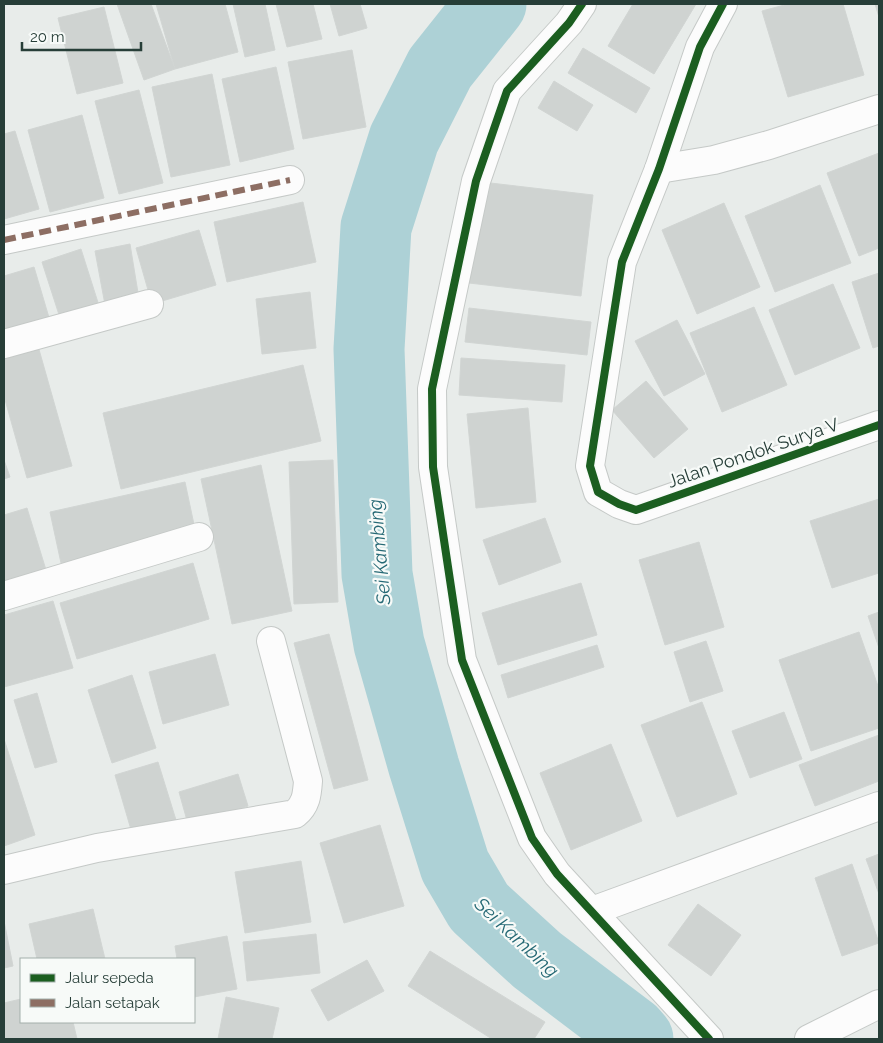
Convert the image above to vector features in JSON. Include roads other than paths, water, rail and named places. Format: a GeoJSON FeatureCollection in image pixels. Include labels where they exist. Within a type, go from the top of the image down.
{"type":"FeatureCollection","features":[{"type":"Feature","properties":{"kind":"street"},"geometry":{"type":"LineString","coordinates":[[582,4],[569,24],[507,91],[476,181],[432,389],[433,467],[462,660],[532,838],[556,874],[709,1039]]}},
{"type":"Feature","properties":{"kind":"street"},"geometry":{"type":"LineString","coordinates":[[723,4],[700,47],[659,169],[714,160],[769,146],[879,109]]}},
{"type":"Feature","properties":{"kind":"street","name":"Jalan Pondok Surya V"},"geometry":{"type":"LineString","coordinates":[[659,169],[622,262],[590,466],[598,492],[619,504],[636,510],[879,425]]}},
{"type":"Feature","properties":{"kind":"street"},"geometry":{"type":"LineString","coordinates":[[4,240],[290,180]]}},
{"type":"Feature","properties":{"kind":"street"},"geometry":{"type":"LineString","coordinates":[[4,344],[149,304]]}},
{"type":"Feature","properties":{"kind":"street"},"geometry":{"type":"LineString","coordinates":[[4,596],[200,537]]}},
{"type":"Feature","properties":{"kind":"street"},"geometry":{"type":"LineString","coordinates":[[4,870],[97,848],[294,814],[303,807],[307,796],[308,780],[271,641]]}},
{"type":"Feature","properties":{"kind":"street"},"geometry":{"type":"LineString","coordinates":[[592,912],[879,806]]}},
{"type":"Feature","properties":{"kind":"street"},"geometry":{"type":"LineString","coordinates":[[809,1039],[879,1004]]}},
{"type":"Feature","properties":{"kind":"waterway","name":"Sei Kambing"},"geometry":{"type":"LineString","coordinates":[[491,4],[440,68],[404,139],[376,227],[369,349],[377,574],[389,644],[424,767],[455,866],[479,907],[537,960],[632,1032],[638,1039]]}}]}
